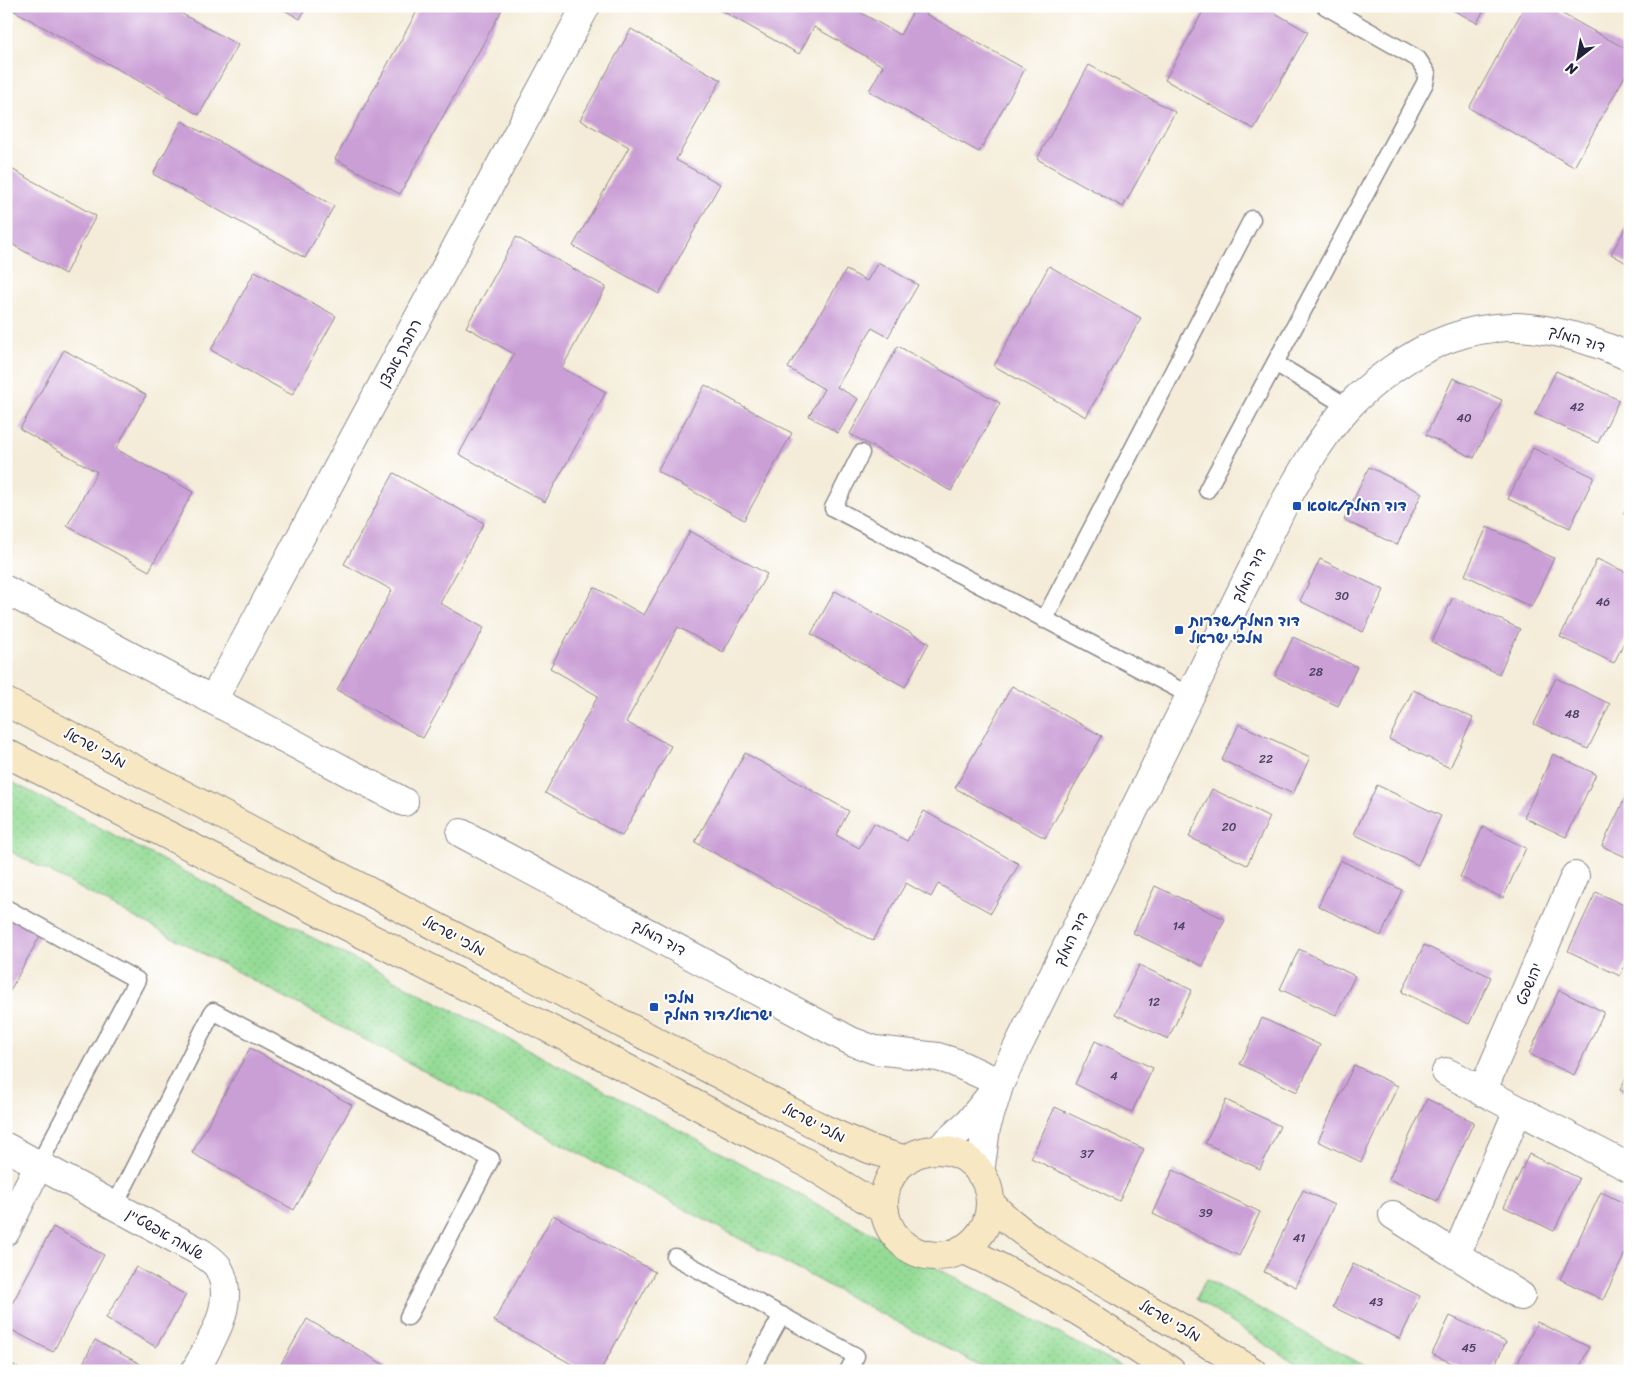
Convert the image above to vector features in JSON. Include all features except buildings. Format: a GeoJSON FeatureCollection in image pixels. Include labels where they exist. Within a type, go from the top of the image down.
{"type":"FeatureCollection","features":[{"type":"Feature","properties":{"kind":"street","name":"רחבת אבצן"},"geometry":{"type":"LineString","coordinates":[[213,700],[586,6]]}},
{"type":"Feature","properties":{"kind":"street","name":"דוד המלך"},"geometry":{"type":"LineString","coordinates":[[980,1173],[986,1128],[1000,1083],[1191,696],[1286,498],[1329,430],[1348,406],[1408,358],[1436,342],[1465,332],[1504,326],[1543,328],[1578,337],[1630,357]]}},
{"type":"Feature","properties":{"kind":"street"},"geometry":{"type":"LineString","coordinates":[[6,590],[404,802]]}},
{"type":"Feature","properties":{"kind":"street","name":"מלכי ישראל"},"geometry":{"type":"LineString","coordinates":[[6,702],[824,1129],[869,1149],[906,1160]]}},
{"type":"Feature","properties":{"kind":"street"},"geometry":{"type":"LineString","coordinates":[[6,753],[594,1051],[809,1164],[885,1211]]}},
{"type":"Feature","properties":{"kind":"street","name":"דוד המלך"},"geometry":{"type":"LineString","coordinates":[[461,833],[851,1041],[875,1050],[938,1057],[954,1062],[1000,1083]]}},
{"type":"Feature","properties":{"kind":"street","name":"יהושפט"},"geometry":{"type":"LineString","coordinates":[[1482,1092],[1575,876]]}},
{"type":"Feature","properties":{"kind":"street"},"geometry":{"type":"LineString","coordinates":[[1446,1072],[1630,1168]]}},
{"type":"Feature","properties":{"kind":"street","name":"דוד המלך"},"geometry":{"type":"LineString","coordinates":[[938,1150],[969,1122],[1000,1083]]}},
{"type":"Feature","properties":{"kind":"street"},"geometry":{"type":"LineString","coordinates":[[1456,1255],[1518,1110]]}},
{"type":"Feature","properties":{"kind":"street","name":"שלמה אפשטיין"},"geometry":{"type":"LineString","coordinates":[[6,1146],[200,1252],[218,1267],[224,1286],[224,1309],[216,1332],[195,1371]]}},
{"type":"Feature","properties":{"kind":"street"},"geometry":{"type":"LineString","coordinates":[[938,1150],[962,1157],[980,1173],[987,1188],[990,1203],[984,1227],[975,1240],[962,1249],[938,1256],[915,1251],[895,1235],[885,1211],[885,1195],[890,1179],[906,1160],[921,1153],[938,1150]]}},
{"type":"Feature","properties":{"kind":"street"},"geometry":{"type":"LineString","coordinates":[[6,1231],[39,1164]]}},
{"type":"Feature","properties":{"kind":"street","name":"מלכי ישראל"},"geometry":{"type":"LineString","coordinates":[[990,1203],[1014,1226],[1048,1251],[1190,1332],[1252,1371]]}},
{"type":"Feature","properties":{"kind":"street"},"geometry":{"type":"LineString","coordinates":[[1393,1215],[1521,1296]]}},
{"type":"Feature","properties":{"kind":"street"},"geometry":{"type":"LineString","coordinates":[[962,1249],[990,1262],[1060,1301],[1171,1371]]}},
{"type":"Feature","properties":{"kind":"lane"},"geometry":{"type":"LineString","coordinates":[[1207,490],[1422,90],[1427,73],[1423,64],[1413,55],[1325,6]]}},
{"type":"Feature","properties":{"kind":"lane"},"geometry":{"type":"LineString","coordinates":[[1044,620],[1252,219]]}},
{"type":"Feature","properties":{"kind":"lane"},"geometry":{"type":"LineString","coordinates":[[1275,363],[1348,406]]}},
{"type":"Feature","properties":{"kind":"lane"},"geometry":{"type":"LineString","coordinates":[[861,453],[834,508],[1191,696]]}},
{"type":"Feature","properties":{"kind":"lane"},"geometry":{"type":"LineString","coordinates":[[6,908],[137,980],[39,1164]]}},
{"type":"Feature","properties":{"kind":"lane"},"geometry":{"type":"LineString","coordinates":[[115,1205],[213,1011],[491,1159],[408,1318]]}},
{"type":"Feature","properties":{"kind":"lane"},"geometry":{"type":"LineString","coordinates":[[675,1257],[856,1356],[848,1371]]}},
{"type":"Feature","properties":{"kind":"lane"},"geometry":{"type":"LineString","coordinates":[[751,1371],[782,1316]]}},
{"type":"Feature","properties":{"kind":"green space"},"geometry":{"type":"Polygon","coordinates":[[[6,779],[520,1045],[1129,1371],[989,1371],[6,849],[6,779]]]}},
{"type":"Feature","properties":{"kind":"green space"},"geometry":{"type":"Polygon","coordinates":[[[1206,1279],[1374,1371],[1306,1371],[1196,1299],[1206,1279]]]}},
{"type":"Feature","properties":{"kind":"place","name":"דוד המלך/אסא"},"geometry":{"type":"Point","coordinates":[1297,506]}},
{"type":"Feature","properties":{"kind":"place","name":"דוד המלך/שדרות מלכי ישראל"},"geometry":{"type":"Point","coordinates":[1179,630]}},
{"type":"Feature","properties":{"kind":"place","name":"מלכי ישראל/דוד המלך"},"geometry":{"type":"Point","coordinates":[654,1007]}}]}
